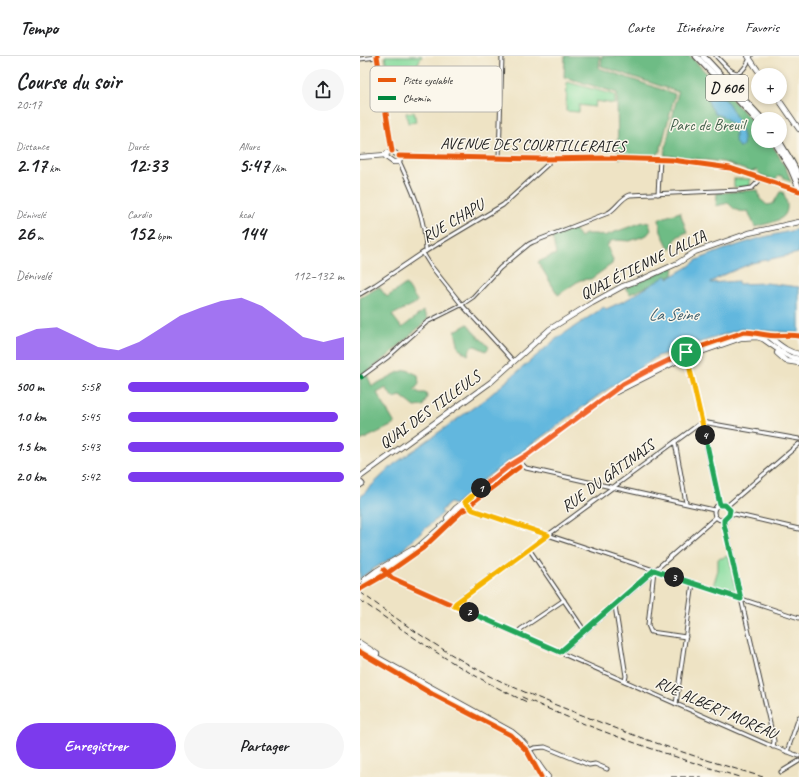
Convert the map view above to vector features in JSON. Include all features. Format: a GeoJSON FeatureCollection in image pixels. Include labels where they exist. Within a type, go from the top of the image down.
{"type":"FeatureCollection","features":[{"type":"Feature","properties":{"kind":"main road","name":"D 606"},"geometry":{"type":"LineString","coordinates":[[696,56],[751,114]]}},
{"type":"Feature","properties":{"kind":"main road","name":"D 606"},"geometry":{"type":"LineString","coordinates":[[703,56],[755,112]]}},
{"type":"Feature","properties":{"kind":"main road"},"geometry":{"type":"LineString","coordinates":[[778,148],[797,177]]}},
{"type":"Feature","properties":{"kind":"main road"},"geometry":{"type":"LineString","coordinates":[[783,148],[791,160],[799,188]]}},
{"type":"Feature","properties":{"kind":"street"},"geometry":{"type":"LineString","coordinates":[[360,59],[377,56],[379,66]]}},
{"type":"Feature","properties":{"kind":"street"},"geometry":{"type":"LineString","coordinates":[[502,56],[502,66]]}},
{"type":"Feature","properties":{"kind":"street"},"geometry":{"type":"LineString","coordinates":[[716,56],[730,70],[736,73],[744,70],[750,57]]}},
{"type":"Feature","properties":{"kind":"street"},"geometry":{"type":"LineString","coordinates":[[750,57],[757,68]]}},
{"type":"Feature","properties":{"kind":"street"},"geometry":{"type":"LineString","coordinates":[[782,104],[799,129]]}},
{"type":"Feature","properties":{"kind":"street"},"geometry":{"type":"LineString","coordinates":[[386,112],[392,151],[399,159],[419,207],[425,230],[425,252],[431,266],[465,309],[513,361]]}},
{"type":"Feature","properties":{"kind":"street"},"geometry":{"type":"LineString","coordinates":[[499,158],[500,112]]}},
{"type":"Feature","properties":{"kind":"street"},"geometry":{"type":"LineString","coordinates":[[360,157],[386,155],[392,151]]}},
{"type":"Feature","properties":{"kind":"street"},"geometry":{"type":"LineString","coordinates":[[386,155],[388,159],[393,162],[397,163],[399,159]]}},
{"type":"Feature","properties":{"kind":"street","name":"AVENUE DES COURTILLERAIES"},"geometry":{"type":"LineString","coordinates":[[399,159],[660,159],[730,168],[799,191]]}},
{"type":"Feature","properties":{"kind":"street","name":"RUE CHAPU"},"geometry":{"type":"LineString","coordinates":[[360,294],[503,204],[548,164],[549,159]]}},
{"type":"Feature","properties":{"kind":"street"},"geometry":{"type":"LineString","coordinates":[[658,194],[660,159]]}},
{"type":"Feature","properties":{"kind":"street"},"geometry":{"type":"LineString","coordinates":[[362,376],[388,357],[426,322],[462,305],[482,289],[500,268],[533,242],[608,213],[614,210],[626,196],[749,189],[761,179]]}},
{"type":"Feature","properties":{"kind":"street","name":"QUAI ÉTIENNE LALLIA"},"geometry":{"type":"LineString","coordinates":[[513,361],[559,322],[623,286],[678,263],[695,252],[706,248],[749,233],[799,222]]}},
{"type":"Feature","properties":{"kind":"street"},"geometry":{"type":"LineString","coordinates":[[360,584],[383,569],[408,556],[466,503],[519,461],[633,378],[686,354],[740,333],[754,332],[768,336],[799,336]]}},
{"type":"Feature","properties":{"kind":"street"},"geometry":{"type":"LineString","coordinates":[[768,336],[786,350],[799,354]]}},
{"type":"Feature","properties":{"kind":"street"},"geometry":{"type":"LineString","coordinates":[[748,337],[766,344],[786,361],[799,363]]}},
{"type":"Feature","properties":{"kind":"street"},"geometry":{"type":"LineString","coordinates":[[686,354],[741,338],[757,337],[763,339],[790,357],[799,359]]}},
{"type":"Feature","properties":{"kind":"street"},"geometry":{"type":"LineString","coordinates":[[686,354],[720,505]]}},
{"type":"Feature","properties":{"kind":"street","name":"QUAI DES TILLEULS"},"geometry":{"type":"LineString","coordinates":[[360,477],[474,395],[495,379],[513,361]]}},
{"type":"Feature","properties":{"kind":"street"},"geometry":{"type":"LineString","coordinates":[[702,422],[799,439]]}},
{"type":"Feature","properties":{"kind":"street","name":"RUE DU GÂTINAIS"},"geometry":{"type":"LineString","coordinates":[[454,606],[456,603],[702,422]]}},
{"type":"Feature","properties":{"kind":"street"},"geometry":{"type":"LineString","coordinates":[[675,442],[686,503]]}},
{"type":"Feature","properties":{"kind":"street"},"geometry":{"type":"LineString","coordinates":[[714,510],[720,505],[727,506],[799,444]]}},
{"type":"Feature","properties":{"kind":"street"},"geometry":{"type":"LineString","coordinates":[[519,461],[526,468],[714,510]]}},
{"type":"Feature","properties":{"kind":"street"},"geometry":{"type":"LineString","coordinates":[[360,481],[362,484],[360,486]]}},
{"type":"Feature","properties":{"kind":"street"},"geometry":{"type":"LineString","coordinates":[[466,503],[475,511],[799,618]]}},
{"type":"Feature","properties":{"kind":"street"},"geometry":{"type":"LineString","coordinates":[[727,506],[730,513]]}},
{"type":"Feature","properties":{"kind":"street"},"geometry":{"type":"LineString","coordinates":[[714,510],[716,517],[720,520],[724,520]]}},
{"type":"Feature","properties":{"kind":"street"},"geometry":{"type":"LineString","coordinates":[[724,520],[730,513]]}},
{"type":"Feature","properties":{"kind":"street"},"geometry":{"type":"LineString","coordinates":[[730,513],[799,529]]}},
{"type":"Feature","properties":{"kind":"street"},"geometry":{"type":"LineString","coordinates":[[560,652],[716,517]]}},
{"type":"Feature","properties":{"kind":"street"},"geometry":{"type":"LineString","coordinates":[[724,520],[774,741],[773,747]]}},
{"type":"Feature","properties":{"kind":"street"},"geometry":{"type":"LineString","coordinates":[[529,549],[584,630]]}},
{"type":"Feature","properties":{"kind":"street"},"geometry":{"type":"LineString","coordinates":[[360,587],[383,569]]}},
{"type":"Feature","properties":{"kind":"street","name":"RUE ALBERT MOREAU"},"geometry":{"type":"LineString","coordinates":[[383,569],[392,578],[454,606],[773,747],[799,756]]}},
{"type":"Feature","properties":{"kind":"street"},"geometry":{"type":"LineString","coordinates":[[654,570],[648,624],[649,629],[651,632],[686,637]]}},
{"type":"Feature","properties":{"kind":"street"},"geometry":{"type":"LineString","coordinates":[[676,704],[693,583]]}},
{"type":"Feature","properties":{"kind":"street"},"geometry":{"type":"LineString","coordinates":[[517,633],[564,600]]}},
{"type":"Feature","properties":{"kind":"street"},"geometry":{"type":"LineString","coordinates":[[614,605],[626,676],[625,681]]}},
{"type":"Feature","properties":{"kind":"street"},"geometry":{"type":"LineString","coordinates":[[360,643],[432,694],[510,734],[522,746],[545,776]]}},
{"type":"Feature","properties":{"kind":"street"},"geometry":{"type":"LineString","coordinates":[[360,648],[390,664]]}},
{"type":"Feature","properties":{"kind":"street"},"geometry":{"type":"LineString","coordinates":[[360,652],[504,727],[520,739],[530,750],[545,776]]}},
{"type":"Feature","properties":{"kind":"street"},"geometry":{"type":"LineString","coordinates":[[787,752],[799,717]]}},
{"type":"Feature","properties":{"kind":"street"},"geometry":{"type":"LineString","coordinates":[[530,750],[545,747],[589,765],[595,764],[607,768]]}},
{"type":"Feature","properties":{"kind":"street"},"geometry":{"type":"LineString","coordinates":[[781,772],[799,761]]}},
{"type":"Feature","properties":{"kind":"green space"},"geometry":{"type":"Polygon","coordinates":[[[385,56],[422,56],[417,65],[387,66],[385,56]]]}},
{"type":"Feature","properties":{"kind":"green space","name":"Parc de Breuil"},"geometry":{"type":"Polygon","coordinates":[[[565,56],[600,56],[599,68],[675,94],[660,152],[654,157],[618,158],[617,93],[564,77],[565,56]]]}},
{"type":"Feature","properties":{"kind":"green space","name":"Parc de Breuil"},"geometry":{"type":"Polygon","coordinates":[[[602,56],[690,56],[751,120],[751,148],[774,148],[786,168],[791,182],[780,175],[775,180],[761,175],[756,170],[751,172],[723,162],[664,155],[678,92],[601,66],[602,56]]]}},
{"type":"Feature","properties":{"kind":"green space"},"geometry":{"type":"Polygon","coordinates":[[[567,82],[615,95],[615,104],[596,101],[595,107],[579,105],[579,112],[566,111],[567,82]]]}},
{"type":"Feature","properties":{"kind":"green space"},"geometry":{"type":"Polygon","coordinates":[[[414,112],[416,122],[408,123],[406,113],[414,112]]]}},
{"type":"Feature","properties":{"kind":"green space"},"geometry":{"type":"Polygon","coordinates":[[[734,179],[750,179],[750,187],[734,187],[734,179]]]}},
{"type":"Feature","properties":{"kind":"green space"},"geometry":{"type":"Polygon","coordinates":[[[758,190],[760,199],[767,205],[773,204],[780,192],[783,192],[787,208],[782,218],[777,221],[755,227],[748,211],[736,210],[728,203],[716,206],[717,193],[758,190]]]}},
{"type":"Feature","properties":{"kind":"green space"},"geometry":{"type":"Polygon","coordinates":[[[680,212],[687,232],[677,237],[670,250],[661,232],[659,219],[680,212]]]}},
{"type":"Feature","properties":{"kind":"green space"},"geometry":{"type":"Polygon","coordinates":[[[643,222],[649,223],[651,230],[647,235],[630,241],[611,241],[607,246],[613,260],[612,264],[591,279],[580,280],[558,295],[538,262],[556,254],[552,235],[574,229],[580,237],[586,234],[604,236],[643,222]]]}},
{"type":"Feature","properties":{"kind":"green space"},"geometry":{"type":"Polygon","coordinates":[[[674,266],[673,275],[630,294],[625,288],[674,266]]]}},
{"type":"Feature","properties":{"kind":"green space"},"geometry":{"type":"Polygon","coordinates":[[[406,284],[418,302],[392,315],[402,328],[423,311],[428,319],[388,356],[366,373],[372,386],[399,372],[407,370],[418,375],[419,384],[414,390],[420,393],[426,393],[427,397],[423,406],[415,407],[401,396],[393,398],[386,388],[377,393],[395,424],[360,441],[360,298],[379,287],[387,297],[406,284]]]}},
{"type":"Feature","properties":{"kind":"green space"},"geometry":{"type":"Polygon","coordinates":[[[468,324],[489,347],[486,351],[475,346],[471,347],[468,355],[459,349],[455,331],[468,324]]]}},
{"type":"Feature","properties":{"kind":"green space"},"geometry":{"type":"Polygon","coordinates":[[[729,556],[737,593],[735,594],[713,586],[718,570],[718,559],[729,556]]]}},
{"type":"Feature","properties":{"kind":"water"},"geometry":{"type":"Polygon","coordinates":[[[710,94],[720,95],[724,98],[733,111],[744,141],[743,146],[739,147],[736,143],[734,129],[728,120],[715,114],[707,98],[710,94]]]}},
{"type":"Feature","properties":{"kind":"water","name":"La Seine"},"geometry":{"type":"Polygon","coordinates":[[[799,229],[799,253],[752,263],[721,276],[710,283],[738,281],[738,284],[766,283],[799,287],[799,333],[741,329],[658,356],[599,395],[483,480],[454,505],[450,503],[441,511],[443,513],[398,554],[371,570],[360,579],[360,497],[393,465],[488,397],[556,339],[604,307],[606,309],[626,300],[666,276],[669,278],[697,260],[760,238],[799,229]]]}},
{"type":"Feature","properties":{"kind":"railway"},"geometry":{"type":"LineString","coordinates":[[360,592],[439,647],[480,671],[508,685],[604,724],[694,756],[763,777]]}},
{"type":"Feature","properties":{"kind":"railway"},"geometry":{"type":"LineString","coordinates":[[360,600],[461,668],[527,702]]}},
{"type":"Feature","properties":{"kind":"railway"},"geometry":{"type":"LineString","coordinates":[[522,697],[548,709],[629,741],[739,777]]}},
{"type":"Feature","properties":{"kind":"railway"},"geometry":{"type":"LineString","coordinates":[[671,777],[702,777]]}},
{"type":"Feature","properties":{"kind":"cycle path"},"geometry":{"type":"LineString","coordinates":[[377,56],[379,66]]}},
{"type":"Feature","properties":{"kind":"cycle path"},"geometry":{"type":"LineString","coordinates":[[386,112],[392,151]]}},
{"type":"Feature","properties":{"kind":"cycle path"},"geometry":{"type":"LineString","coordinates":[[399,156],[672,160],[730,168],[799,191]]}},
{"type":"Feature","properties":{"kind":"cycle path"},"geometry":{"type":"LineString","coordinates":[[513,470],[510,467],[512,464],[527,455],[623,384],[685,352],[744,332],[770,336],[799,336]]}},
{"type":"Feature","properties":{"kind":"cycle path"},"geometry":{"type":"LineString","coordinates":[[685,352],[702,422]]}},
{"type":"Feature","properties":{"kind":"cycle path"},"geometry":{"type":"LineString","coordinates":[[360,589],[386,574],[423,548],[463,510],[470,508],[473,502],[519,467]]}},
{"type":"Feature","properties":{"kind":"cycle path"},"geometry":{"type":"LineString","coordinates":[[384,570],[392,578],[560,653]]}},
{"type":"Feature","properties":{"kind":"cycle path"},"geometry":{"type":"LineString","coordinates":[[360,652],[432,694],[511,735],[527,751],[541,777]]}},
{"type":"Feature","properties":{"kind":"route"},"geometry":{"type":"LineString","coordinates":[[686,352],[720,505],[723,504],[727,506],[730,510],[728,517],[724,520],[724,524],[741,599],[654,570],[560,652],[454,606],[548,535],[475,511],[465,502],[509,466],[527,455],[623,384],[679,354],[686,352]]}}]}
